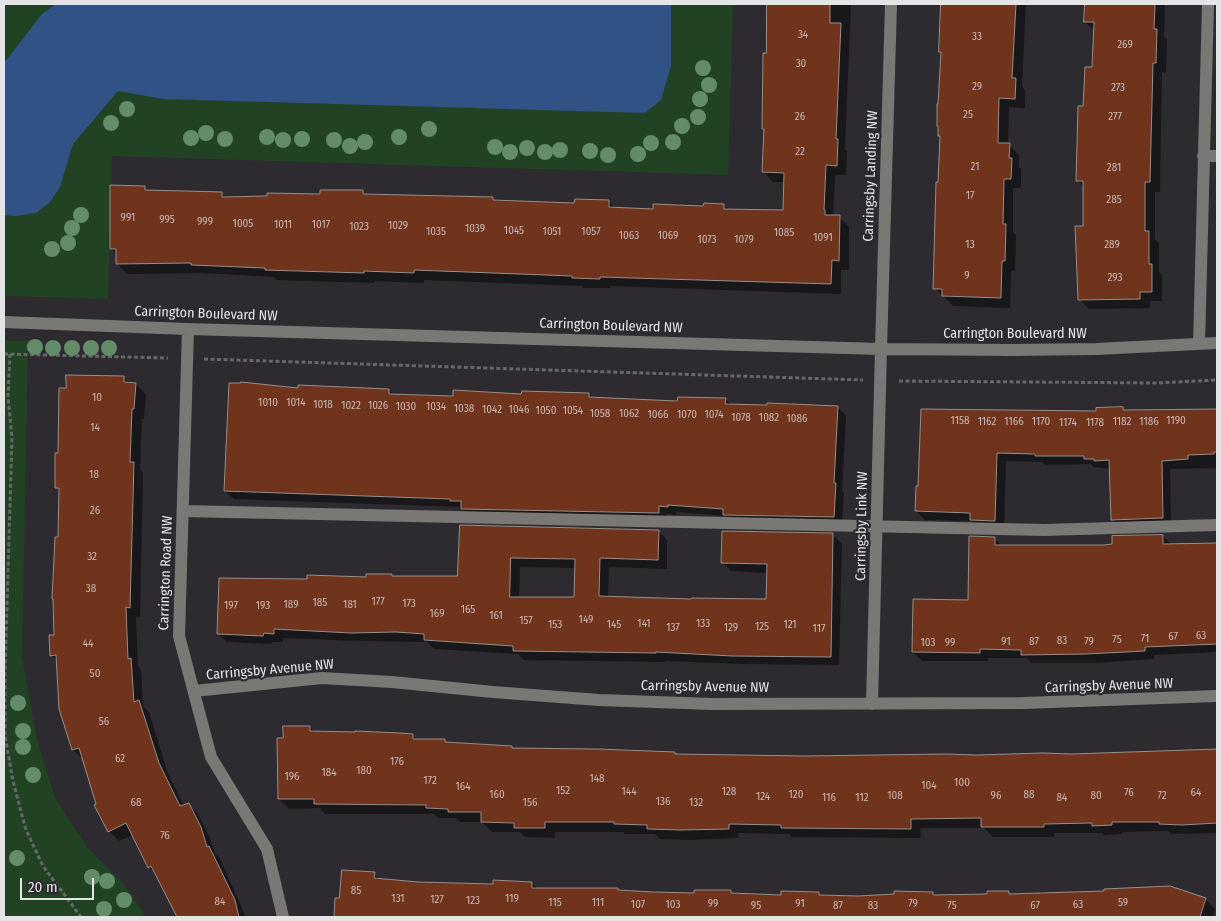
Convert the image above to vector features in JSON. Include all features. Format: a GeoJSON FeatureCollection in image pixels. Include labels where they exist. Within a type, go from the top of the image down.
{"type":"FeatureCollection","features":[{"type":"Feature","properties":{"kind":"street","name":"Carringsby Landing NW"},"geometry":{"type":"LineString","coordinates":[[881,348],[891,4]]}},
{"type":"Feature","properties":{"kind":"street"},"geometry":{"type":"LineString","coordinates":[[1199,344],[1208,4]]}},
{"type":"Feature","properties":{"kind":"street"},"geometry":{"type":"LineString","coordinates":[[1203,156],[1217,156]]}},
{"type":"Feature","properties":{"kind":"street","name":"Carrington Boulevard NW"},"geometry":{"type":"LineString","coordinates":[[4,322],[188,329],[881,348],[1096,349],[1217,343]]}},
{"type":"Feature","properties":{"kind":"street","name":"Carrington Road NW"},"geometry":{"type":"LineString","coordinates":[[188,329],[179,636],[211,757],[267,849],[283,917]]}},
{"type":"Feature","properties":{"kind":"street","name":"Carringsby Link NW"},"geometry":{"type":"LineString","coordinates":[[872,704],[881,348]]}},
{"type":"Feature","properties":{"kind":"street"},"geometry":{"type":"LineString","coordinates":[[183,511],[1044,530],[1217,525]]}},
{"type":"Feature","properties":{"kind":"street","name":"Carringsby Avenue NW"},"geometry":{"type":"LineString","coordinates":[[194,691],[322,678],[392,682],[599,700],[712,704],[1023,703],[1217,696]]}},
{"type":"Feature","properties":{"kind":"path"},"geometry":{"type":"LineString","coordinates":[[4,354],[152,358]]}},
{"type":"Feature","properties":{"kind":"path"},"geometry":{"type":"LineString","coordinates":[[10,354],[8,396],[12,438],[5,736],[13,781],[26,830],[43,866],[81,917]]}},
{"type":"Feature","properties":{"kind":"path"},"geometry":{"type":"LineString","coordinates":[[221,360],[849,380]]}},
{"type":"Feature","properties":{"kind":"path"},"geometry":{"type":"LineString","coordinates":[[917,381],[1156,383],[1217,380]]}},
{"type":"Feature","properties":{"kind":"path"},"geometry":{"type":"LineString","coordinates":[[4,408],[9,407]]}},
{"type":"Feature","properties":{"kind":"green space"},"geometry":{"type":"Polygon","coordinates":[[[4,4],[733,4],[728,175],[112,156],[108,299],[4,296],[4,4]]]}},
{"type":"Feature","properties":{"kind":"green space"},"geometry":{"type":"Polygon","coordinates":[[[4,340],[28,341],[22,658],[37,740],[55,798],[87,847],[123,884],[145,917],[4,917],[4,340]]]}},
{"type":"Feature","properties":{"kind":"water"},"geometry":{"type":"Polygon","coordinates":[[[56,4],[671,4],[671,66],[661,100],[645,113],[163,99],[118,91],[73,144],[60,187],[50,202],[36,213],[15,216],[4,215],[4,63],[42,14],[56,4]]]}},
{"type":"Feature","properties":{"kind":"building"},"geometry":{"type":"Polygon","coordinates":[[[767,4],[830,4],[830,23],[841,23],[836,139],[838,139],[837,166],[826,165],[824,210],[825,215],[840,215],[839,261],[832,260],[831,284],[600,277],[600,279],[572,278],[572,276],[414,270],[414,273],[364,271],[364,273],[265,270],[265,268],[191,265],[191,263],[116,264],[116,249],[110,249],[110,185],[145,186],[145,190],[222,192],[222,197],[267,196],[267,193],[320,194],[320,190],[363,190],[363,194],[493,197],[493,200],[574,203],[575,199],[609,200],[609,207],[653,209],[653,204],[703,206],[704,203],[724,204],[724,209],[783,210],[784,173],[762,172],[764,129],[762,129],[763,53],[766,53],[767,4]]]}},
{"type":"Feature","properties":{"kind":"building"},"geometry":{"type":"Polygon","coordinates":[[[941,4],[1016,4],[1012,78],[1016,78],[1015,99],[999,98],[998,143],[1010,143],[1009,158],[1012,158],[1011,179],[1004,179],[1003,224],[1006,224],[1001,298],[942,296],[942,289],[933,289],[936,182],[938,182],[940,136],[938,136],[937,126],[937,104],[941,52],[939,52],[941,4]]]}},
{"type":"Feature","properties":{"kind":"building"},"geometry":{"type":"Polygon","coordinates":[[[1085,4],[1155,4],[1154,29],[1157,29],[1156,63],[1153,63],[1150,182],[1145,182],[1145,231],[1149,231],[1149,264],[1152,264],[1152,292],[1140,292],[1140,299],[1078,300],[1075,226],[1083,226],[1083,181],[1076,181],[1078,106],[1083,106],[1085,67],[1092,67],[1094,22],[1084,22],[1085,4]]]}},
{"type":"Feature","properties":{"kind":"building"},"geometry":{"type":"Polygon","coordinates":[[[66,375],[124,376],[124,382],[136,383],[134,409],[132,409],[130,462],[134,462],[130,608],[126,607],[128,659],[131,658],[134,702],[139,700],[159,763],[180,806],[189,803],[201,827],[207,847],[209,846],[235,900],[239,917],[177,917],[151,866],[148,868],[126,823],[108,832],[94,805],[96,804],[79,748],[72,750],[59,709],[56,655],[50,656],[49,635],[54,635],[52,599],[55,537],[58,537],[59,488],[55,488],[55,453],[58,453],[59,388],[66,388],[66,375]]]}},
{"type":"Feature","properties":{"kind":"building"},"geometry":{"type":"Polygon","coordinates":[[[241,382],[298,388],[298,385],[389,389],[389,394],[453,396],[453,390],[521,394],[522,391],[589,393],[589,397],[677,401],[678,397],[726,398],[725,404],[767,405],[767,403],[838,406],[834,517],[723,515],[723,509],[668,505],[668,507],[659,506],[659,513],[461,509],[461,501],[450,501],[450,499],[224,491],[229,383],[241,382]]]}},
{"type":"Feature","properties":{"kind":"building"},"geometry":{"type":"Polygon","coordinates":[[[1123,407],[1123,410],[1217,409],[1217,452],[1214,452],[1214,454],[1188,455],[1188,459],[1162,461],[1163,518],[1111,520],[1109,460],[1094,461],[1094,459],[1084,459],[1084,456],[1035,456],[1035,454],[997,453],[995,521],[970,520],[970,513],[915,511],[916,486],[918,486],[921,409],[1096,411],[1096,408],[1123,407]]]}},
{"type":"Feature","properties":{"kind":"building"},"geometry":{"type":"Polygon","coordinates":[[[460,525],[659,530],[658,560],[600,558],[599,596],[766,599],[767,564],[721,563],[722,531],[833,533],[831,657],[732,656],[656,652],[513,651],[513,646],[424,640],[424,634],[396,632],[351,633],[274,629],[274,634],[264,633],[263,636],[217,634],[219,578],[307,579],[307,575],[366,577],[366,574],[457,576],[460,525]],[[511,558],[510,597],[574,597],[575,559],[511,558]]]}},
{"type":"Feature","properties":{"kind":"building"},"geometry":{"type":"Polygon","coordinates":[[[1163,535],[1163,544],[1217,543],[1217,644],[1145,647],[1145,651],[1086,654],[1021,655],[1021,650],[980,649],[980,653],[912,652],[913,599],[968,600],[969,536],[995,537],[995,545],[1104,545],[1112,544],[1112,536],[1163,535]]]}},
{"type":"Feature","properties":{"kind":"building"},"geometry":{"type":"Polygon","coordinates":[[[283,726],[310,726],[310,731],[413,734],[413,739],[445,739],[445,742],[512,746],[512,748],[598,749],[675,752],[675,754],[805,756],[977,755],[1217,749],[1217,823],[1182,825],[1159,824],[1159,822],[1112,822],[1112,825],[1092,826],[1092,823],[1044,824],[1044,827],[981,827],[981,818],[911,819],[911,829],[781,828],[781,825],[729,824],[729,829],[680,830],[647,829],[647,825],[614,824],[614,822],[545,822],[545,828],[514,828],[514,823],[481,822],[481,812],[448,812],[448,809],[426,808],[426,805],[314,804],[314,799],[278,799],[277,738],[283,738],[283,726]]]}},
{"type":"Feature","properties":{"kind":"building"},"geometry":{"type":"Polygon","coordinates":[[[342,870],[375,872],[374,878],[418,882],[493,884],[493,880],[532,882],[532,888],[618,888],[618,890],[653,892],[694,893],[694,890],[731,890],[731,893],[781,895],[781,891],[819,892],[819,895],[858,896],[894,894],[894,891],[933,892],[933,895],[987,894],[987,891],[1009,891],[1009,894],[1104,891],[1104,889],[1170,886],[1206,898],[1200,917],[334,917],[335,898],[339,898],[342,870]]]}}]}
